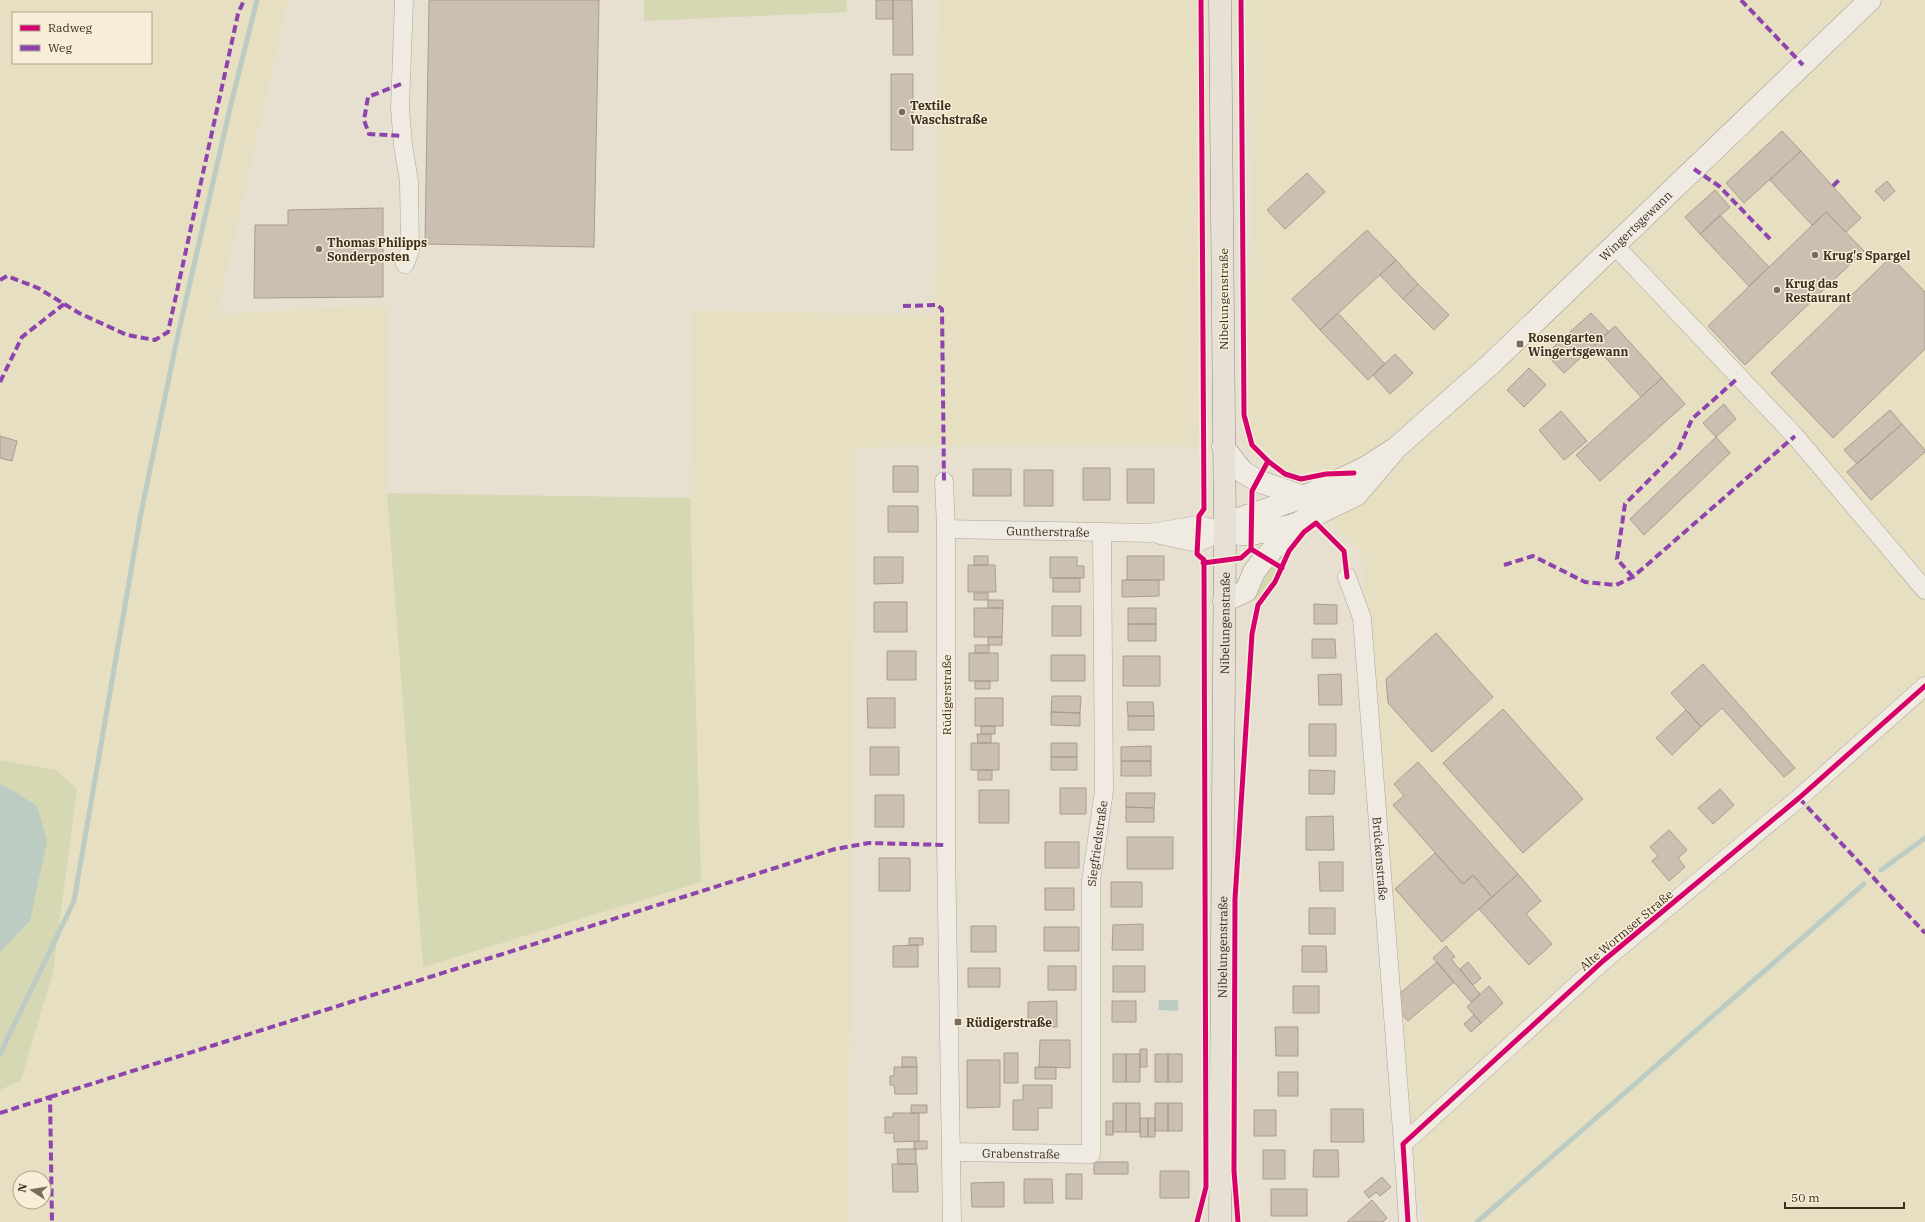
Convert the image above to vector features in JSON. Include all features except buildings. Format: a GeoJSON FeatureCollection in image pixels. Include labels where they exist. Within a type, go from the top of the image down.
{"type":"FeatureCollection","features":[{"type":"Feature","properties":{"kind":"main road","name":"Nibelungenstraße"},"geometry":{"type":"LineString","coordinates":[[1220,0],[1225,530],[1220,1222]]}},
{"type":"Feature","properties":{"kind":"main road","name":"Wingertsgewann"},"geometry":{"type":"LineString","coordinates":[[1225,530],[1240,534],[1252,534],[1294,525],[1356,495],[1396,448],[1492,363],[1870,0]]}},
{"type":"Feature","properties":{"kind":"main road"},"geometry":{"type":"LineString","coordinates":[[1224,447],[1242,472],[1258,481],[1304,497]]}},
{"type":"Feature","properties":{"kind":"main road","name":"Wingertsgewann"},"geometry":{"type":"LineString","coordinates":[[1225,530],[1238,519],[1304,497],[1365,468],[1396,448]]}},
{"type":"Feature","properties":{"kind":"main road"},"geometry":{"type":"LineString","coordinates":[[1224,601],[1246,591],[1256,569],[1294,525]]}},
{"type":"Feature","properties":{"kind":"street"},"geometry":{"type":"LineString","coordinates":[[404,0],[400,108],[403,145],[409,181],[410,235],[410,250],[405,264]]}},
{"type":"Feature","properties":{"kind":"street"},"geometry":{"type":"LineString","coordinates":[[1614,246],[1795,436],[1925,590]]}},
{"type":"Feature","properties":{"kind":"street","name":"Rüdigerstraße"},"geometry":{"type":"LineString","coordinates":[[944,480],[946,529],[946,845],[952,1222]]}},
{"type":"Feature","properties":{"kind":"street","name":"Guntherstraße"},"geometry":{"type":"LineString","coordinates":[[946,529],[1150,533],[1198,525],[1225,530]]}},
{"type":"Feature","properties":{"kind":"street","name":"Siegfriedstraße"},"geometry":{"type":"LineString","coordinates":[[1091,1154],[1091,881],[1104,791],[1102,533]]}},
{"type":"Feature","properties":{"kind":"street","name":"Brückenstraße"},"geometry":{"type":"LineString","coordinates":[[1346,577],[1362,618],[1403,1144]]}},
{"type":"Feature","properties":{"kind":"street","name":"Alte Wormser Straße"},"geometry":{"type":"LineString","coordinates":[[1403,1144],[1603,961],[1799,798],[1925,686]]}},
{"type":"Feature","properties":{"kind":"street"},"geometry":{"type":"LineString","coordinates":[[1403,1144],[1408,1222]]}},
{"type":"Feature","properties":{"kind":"street","name":"Grabenstraße"},"geometry":{"type":"LineString","coordinates":[[952,1152],[1091,1154]]}},
{"type":"Feature","properties":{"kind":"shaded area"},"geometry":{"type":"Polygon","coordinates":[[[0,0],[288,0],[217,314],[387,305],[387,493],[701,882],[690,498],[693,310],[934,315],[939,0],[1198,0],[1198,447],[931,446],[855,448],[849,1222],[0,1222],[0,0]]]}},
{"type":"Feature","properties":{"kind":"shaded area"},"geometry":{"type":"Polygon","coordinates":[[[1249,0],[1925,0],[1925,1222],[1424,1222],[1409,1146],[1361,550],[1245,445],[1251,217],[1249,0]]]}},
{"type":"Feature","properties":{"kind":"shaded area"},"geometry":{"type":"Polygon","coordinates":[[[0,784],[37,806],[47,841],[30,921],[0,952],[0,784]]]}},
{"type":"Feature","properties":{"kind":"shaded area"},"geometry":{"type":"Polygon","coordinates":[[[1159,1000],[1178,1000],[1178,1011],[1158,1010],[1159,1000]]]}},
{"type":"Feature","properties":{"kind":"green space"},"geometry":{"type":"Polygon","coordinates":[[[644,0],[847,0],[847,12],[644,21],[644,0]]]}},
{"type":"Feature","properties":{"kind":"green space"},"geometry":{"type":"Polygon","coordinates":[[[387,493],[690,498],[701,882],[423,967],[387,493]]]}},
{"type":"Feature","properties":{"kind":"green space"},"geometry":{"type":"Polygon","coordinates":[[[1285,551],[1272,580],[1257,601],[1254,600],[1259,582],[1285,551]]]}},
{"type":"Feature","properties":{"kind":"green space"},"geometry":{"type":"Polygon","coordinates":[[[0,760],[56,770],[77,789],[53,972],[21,1080],[0,1090],[0,952],[30,921],[12,790],[0,784],[0,760]]]}},
{"type":"Feature","properties":{"kind":"waterway"},"geometry":{"type":"LineString","coordinates":[[0,1054],[74,901],[141,513],[177,339],[230,108],[257,0]]}},
{"type":"Feature","properties":{"kind":"waterway"},"geometry":{"type":"LineString","coordinates":[[1881,870],[1925,838]]}},
{"type":"Feature","properties":{"kind":"waterway"},"geometry":{"type":"LineString","coordinates":[[1477,1222],[1864,884]]}},
{"type":"Feature","properties":{"kind":"marked path"},"geometry":{"type":"LineString","coordinates":[[0,280],[7,276],[38,288],[79,313],[127,335],[155,340],[168,332],[238,14],[244,0]]}},
{"type":"Feature","properties":{"kind":"marked path"},"geometry":{"type":"LineString","coordinates":[[1741,0],[1803,65]]}},
{"type":"Feature","properties":{"kind":"marked path"},"geometry":{"type":"LineString","coordinates":[[401,84],[368,97],[364,120],[369,134],[402,136]]}},
{"type":"Feature","properties":{"kind":"marked path"},"geometry":{"type":"LineString","coordinates":[[1694,169],[1719,186],[1770,239]]}},
{"type":"Feature","properties":{"kind":"marked path"},"geometry":{"type":"LineString","coordinates":[[1833,186],[1839,180]]}},
{"type":"Feature","properties":{"kind":"marked path"},"geometry":{"type":"LineString","coordinates":[[0,382],[22,337],[64,304]]}},
{"type":"Feature","properties":{"kind":"marked path"},"geometry":{"type":"LineString","coordinates":[[903,306],[937,305],[942,309],[944,481]]}},
{"type":"Feature","properties":{"kind":"marked path"},"geometry":{"type":"LineString","coordinates":[[1633,577],[1617,559],[1625,504],[1678,451],[1692,419],[1738,378]]}},
{"type":"Feature","properties":{"kind":"marked path"},"geometry":{"type":"LineString","coordinates":[[1504,565],[1533,556],[1585,582],[1616,585],[1633,577],[1795,436]]}},
{"type":"Feature","properties":{"kind":"marked path"},"geometry":{"type":"LineString","coordinates":[[1799,798],[1925,933]]}},
{"type":"Feature","properties":{"kind":"marked path"},"geometry":{"type":"LineString","coordinates":[[50,1097],[835,849],[869,843],[946,845]]}},
{"type":"Feature","properties":{"kind":"marked path"},"geometry":{"type":"LineString","coordinates":[[0,1113],[50,1097],[52,1222]]}},
{"type":"Feature","properties":{"kind":"cycle path"},"geometry":{"type":"LineString","coordinates":[[1197,1222],[1206,1187],[1204,560],[1197,554],[1199,516],[1204,509],[1201,0]]}},
{"type":"Feature","properties":{"kind":"cycle path"},"geometry":{"type":"LineString","coordinates":[[1241,0],[1244,415],[1252,445],[1268,461],[1252,491],[1251,549],[1282,568]]}},
{"type":"Feature","properties":{"kind":"cycle path"},"geometry":{"type":"LineString","coordinates":[[1268,461],[1285,474],[1301,479],[1326,474],[1354,473]]}},
{"type":"Feature","properties":{"kind":"cycle path"},"geometry":{"type":"LineString","coordinates":[[1238,1222],[1234,1171],[1235,899],[1252,634],[1258,605],[1275,582],[1289,551],[1304,532],[1316,523],[1344,551],[1347,577]]}},
{"type":"Feature","properties":{"kind":"cycle path"},"geometry":{"type":"LineString","coordinates":[[1203,563],[1241,558],[1251,549]]}},
{"type":"Feature","properties":{"kind":"cycle path"},"geometry":{"type":"LineString","coordinates":[[1408,1222],[1403,1144],[1603,961],[1799,798],[1925,686]]}},
{"type":"Feature","properties":{"kind":"place","name":"Textile Waschstraße"},"geometry":{"type":"Point","coordinates":[902,112]}},
{"type":"Feature","properties":{"kind":"place","name":"Thomas Philipps Sonderposten"},"geometry":{"type":"Point","coordinates":[319,249]}},
{"type":"Feature","properties":{"kind":"place","name":"Krug's Spargel"},"geometry":{"type":"Point","coordinates":[1815,255]}},
{"type":"Feature","properties":{"kind":"place","name":"Krug das Restaurant"},"geometry":{"type":"Point","coordinates":[1777,290]}},
{"type":"Feature","properties":{"kind":"place","name":"Rosengarten Wingertsgewann"},"geometry":{"type":"Point","coordinates":[1520,344]}},
{"type":"Feature","properties":{"kind":"place","name":"Rüdigerstraße"},"geometry":{"type":"Point","coordinates":[958,1022]}}]}
